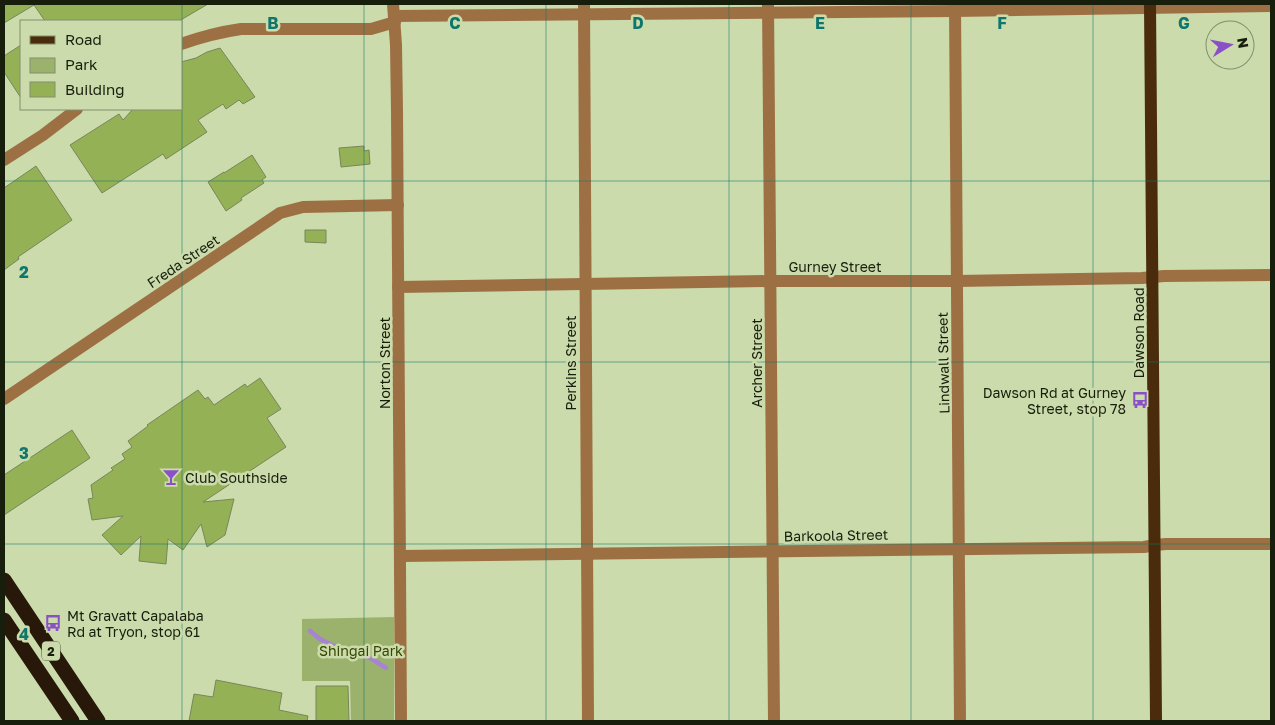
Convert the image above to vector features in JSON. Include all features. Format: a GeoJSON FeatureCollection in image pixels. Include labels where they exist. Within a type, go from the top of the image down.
{"type":"FeatureCollection","features":[{"type":"Feature","properties":{"kind":"highway","name":"2"},"geometry":{"type":"LineString","coordinates":[[4,580],[98,721]]}},
{"type":"Feature","properties":{"kind":"highway","name":"2"},"geometry":{"type":"LineString","coordinates":[[4,620],[72,721]]}},
{"type":"Feature","properties":{"kind":"main road","name":"Dawson Road"},"geometry":{"type":"LineString","coordinates":[[1150,6],[1156,721]]}},
{"type":"Feature","properties":{"kind":"street"},"geometry":{"type":"LineString","coordinates":[[182,44],[216,33],[242,29],[371,29],[394,14],[584,9],[1271,6]]}},
{"type":"Feature","properties":{"kind":"street","name":"Lindwall Street"},"geometry":{"type":"LineString","coordinates":[[955,7],[960,721]]}},
{"type":"Feature","properties":{"kind":"street","name":"Archer Street"},"geometry":{"type":"LineString","coordinates":[[768,8],[774,721]]}},
{"type":"Feature","properties":{"kind":"street","name":"Perkins Street"},"geometry":{"type":"LineString","coordinates":[[584,9],[588,721]]}},
{"type":"Feature","properties":{"kind":"street","name":"Norton Street"},"geometry":{"type":"LineString","coordinates":[[394,14],[398,205],[401,721]]}},
{"type":"Feature","properties":{"kind":"street"},"geometry":{"type":"LineString","coordinates":[[4,160],[43,135],[76,110]]}},
{"type":"Feature","properties":{"kind":"street","name":"Freda Street"},"geometry":{"type":"LineString","coordinates":[[4,399],[280,213],[303,207],[398,205]]}},
{"type":"Feature","properties":{"kind":"street","name":"Gurney Street"},"geometry":{"type":"LineString","coordinates":[[398,287],[770,281],[957,281],[1271,275]]}},
{"type":"Feature","properties":{"kind":"street","name":"Barkoola Street"},"geometry":{"type":"LineString","coordinates":[[400,556],[1271,544]]}},
{"type":"Feature","properties":{"kind":"green space","name":"Shingai Park"},"geometry":{"type":"Polygon","coordinates":[[[394,617],[394,721],[351,721],[350,681],[302,681],[302,619],[394,617]]]}},
{"type":"Feature","properties":{"kind":"building"},"geometry":{"type":"Polygon","coordinates":[[[4,4],[208,4],[181,20],[44,20],[34,5],[4,23],[4,4]]]}},
{"type":"Feature","properties":{"kind":"building"},"geometry":{"type":"Polygon","coordinates":[[[20,46],[20,96],[4,72],[4,56],[20,46]]]}},
{"type":"Feature","properties":{"kind":"building"},"geometry":{"type":"Polygon","coordinates":[[[220,48],[255,97],[243,104],[239,100],[226,109],[223,104],[198,120],[207,132],[166,159],[163,154],[102,193],[70,145],[119,114],[123,120],[132,110],[182,110],[182,62],[196,58],[220,48]]]}},
{"type":"Feature","properties":{"kind":"building"},"geometry":{"type":"Polygon","coordinates":[[[364,146],[364,151],[369,150],[370,164],[341,167],[339,148],[364,146]]]}},
{"type":"Feature","properties":{"kind":"building"},"geometry":{"type":"Polygon","coordinates":[[[252,155],[266,177],[262,180],[264,183],[241,198],[242,200],[226,211],[208,182],[252,155]]]}},
{"type":"Feature","properties":{"kind":"building"},"geometry":{"type":"Polygon","coordinates":[[[36,166],[72,220],[18,257],[19,259],[4,270],[4,188],[36,166]]]}},
{"type":"Feature","properties":{"kind":"building"},"geometry":{"type":"Polygon","coordinates":[[[305,230],[326,230],[326,243],[305,242],[305,230]]]}},
{"type":"Feature","properties":{"kind":"building","name":"Club Southside"},"geometry":{"type":"Polygon","coordinates":[[[260,378],[281,409],[267,418],[286,447],[203,502],[234,499],[225,535],[207,547],[201,524],[183,550],[168,539],[166,564],[139,561],[141,536],[121,555],[102,535],[123,516],[92,520],[88,499],[93,498],[91,485],[125,459],[122,454],[132,447],[128,441],[147,425],[198,390],[205,399],[208,397],[214,405],[245,384],[247,387],[260,378]]]}},
{"type":"Feature","properties":{"kind":"building"},"geometry":{"type":"Polygon","coordinates":[[[72,430],[90,458],[4,515],[4,475],[72,430]]]}},
{"type":"Feature","properties":{"kind":"building"},"geometry":{"type":"Polygon","coordinates":[[[216,680],[282,693],[279,710],[308,716],[307,721],[189,721],[194,694],[213,697],[216,680]]]}},
{"type":"Feature","properties":{"kind":"building"},"geometry":{"type":"Polygon","coordinates":[[[316,686],[348,686],[349,721],[316,721],[316,686]]]}},
{"type":"Feature","properties":{"kind":"waterway"},"geometry":{"type":"LineString","coordinates":[[310,631],[334,646],[372,659],[386,668]]}},
{"type":"Feature","properties":{"kind":"place","name":"Dawson Rd at Gurney Street, stop 78"},"geometry":{"type":"Point","coordinates":[1140,400]}},
{"type":"Feature","properties":{"kind":"place","name":"Club Southside"},"geometry":{"type":"Point","coordinates":[171,477]}},
{"type":"Feature","properties":{"kind":"place","name":"Mt Gravatt Capalaba Rd at Tryon, stop 61"},"geometry":{"type":"Point","coordinates":[53,623]}}]}
